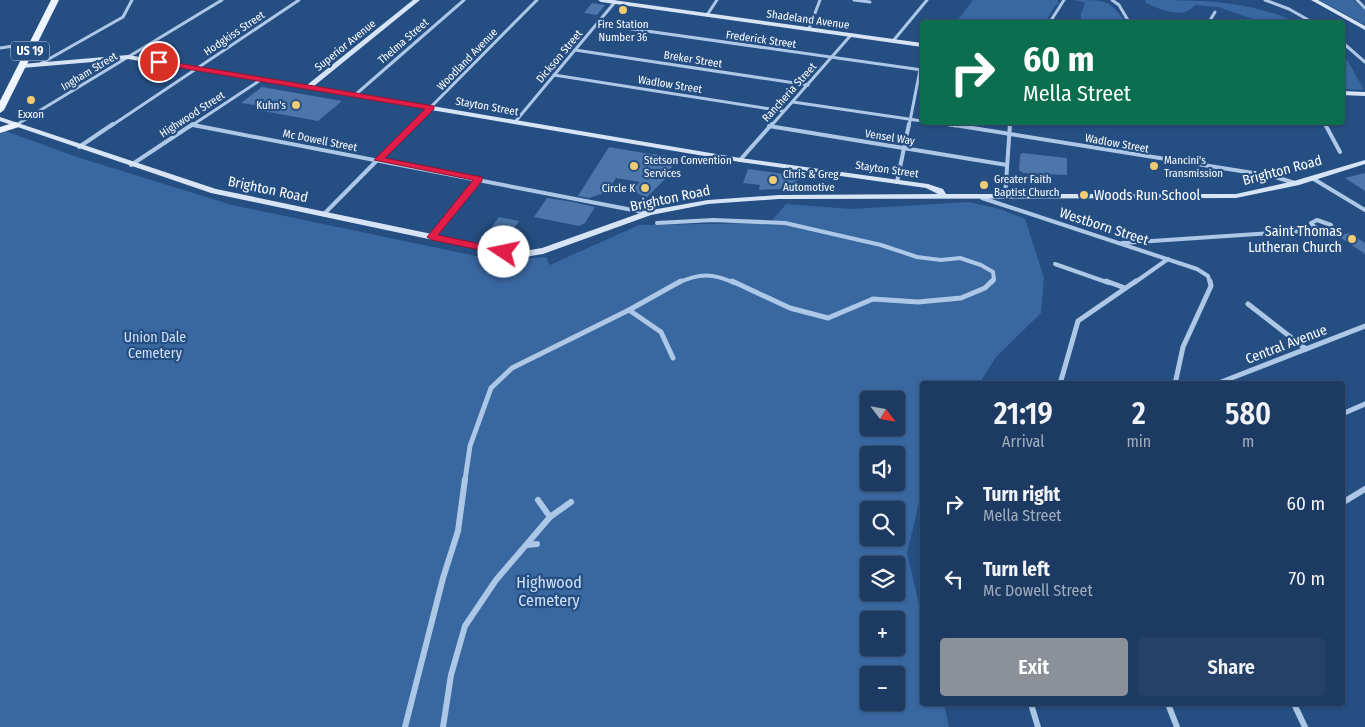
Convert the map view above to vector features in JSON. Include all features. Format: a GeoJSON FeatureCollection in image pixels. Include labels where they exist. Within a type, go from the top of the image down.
{"type":"FeatureCollection","features":[{"type":"Feature","properties":{"kind":"main road","name":"US 19"},"geometry":{"type":"LineString","coordinates":[[1,105],[55,0]]}},
{"type":"Feature","properties":{"kind":"main road"},"geometry":{"type":"LineString","coordinates":[[0,130],[16,125]]}},
{"type":"Feature","properties":{"kind":"street"},"geometry":{"type":"LineString","coordinates":[[40,64],[123,18],[128,12],[132,0]]}},
{"type":"Feature","properties":{"kind":"street","name":"Ingham Street"},"geometry":{"type":"LineString","coordinates":[[16,125],[222,0]]}},
{"type":"Feature","properties":{"kind":"street","name":"Hodgkiss Street"},"geometry":{"type":"LineString","coordinates":[[79,147],[298,0]]}},
{"type":"Feature","properties":{"kind":"street","name":"Superior Avenue"},"geometry":{"type":"LineString","coordinates":[[309,87],[417,0]]}},
{"type":"Feature","properties":{"kind":"street","name":"Thelma Street"},"geometry":{"type":"LineString","coordinates":[[355,95],[464,0]]}},
{"type":"Feature","properties":{"kind":"street","name":"Woodland Avenue"},"geometry":{"type":"LineString","coordinates":[[324,214],[537,0]]}},
{"type":"Feature","properties":{"kind":"street","name":"Shadeland Avenue"},"geometry":{"type":"LineString","coordinates":[[601,0],[920,45]]}},
{"type":"Feature","properties":{"kind":"street"},"geometry":{"type":"LineString","coordinates":[[707,15],[717,0]]}},
{"type":"Feature","properties":{"kind":"street"},"geometry":{"type":"LineString","coordinates":[[808,29],[820,0]]}},
{"type":"Feature","properties":{"kind":"street"},"geometry":{"type":"LineString","coordinates":[[854,0],[870,2]]}},
{"type":"Feature","properties":{"kind":"street"},"geometry":{"type":"LineString","coordinates":[[893,41],[927,0]]}},
{"type":"Feature","properties":{"kind":"street"},"geometry":{"type":"LineString","coordinates":[[1051,20],[1064,0]]}},
{"type":"Feature","properties":{"kind":"street"},"geometry":{"type":"LineString","coordinates":[[1112,0],[1119,5],[1128,20]]}},
{"type":"Feature","properties":{"kind":"street"},"geometry":{"type":"LineString","coordinates":[[1265,0],[1289,9],[1308,20]]}},
{"type":"Feature","properties":{"kind":"street"},"geometry":{"type":"LineString","coordinates":[[1314,0],[1365,28]]}},
{"type":"Feature","properties":{"kind":"street"},"geometry":{"type":"LineString","coordinates":[[1357,0],[1365,8]]}},
{"type":"Feature","properties":{"kind":"street","name":"Dickson Street"},"geometry":{"type":"LineString","coordinates":[[515,122],[615,2]]}},
{"type":"Feature","properties":{"kind":"street"},"geometry":{"type":"LineString","coordinates":[[1210,20],[1215,12]]}},
{"type":"Feature","properties":{"kind":"street","name":"Frederick Street"},"geometry":{"type":"LineString","coordinates":[[597,24],[920,70]]}},
{"type":"Feature","properties":{"kind":"street","name":"Rancheria Street"},"geometry":{"type":"LineString","coordinates":[[740,160],[851,35]]}},
{"type":"Feature","properties":{"kind":"street"},"geometry":{"type":"LineString","coordinates":[[0,48],[33,43]]}},
{"type":"Feature","properties":{"kind":"street"},"geometry":{"type":"LineString","coordinates":[[1345,45],[1365,62]]}},
{"type":"Feature","properties":{"kind":"street","name":"Breker Street"},"geometry":{"type":"LineString","coordinates":[[576,50],[808,84]]}},
{"type":"Feature","properties":{"kind":"street","name":"Stayton Street"},"geometry":{"type":"LineString","coordinates":[[22,66],[128,57],[740,160],[937,188],[943,197]]}},
{"type":"Feature","properties":{"kind":"street"},"geometry":{"type":"LineString","coordinates":[[897,182],[920,74]]}},
{"type":"Feature","properties":{"kind":"street","name":"Wadlow Street"},"geometry":{"type":"LineString","coordinates":[[554,75],[783,110]]}},
{"type":"Feature","properties":{"kind":"street","name":"Highwood Street"},"geometry":{"type":"LineString","coordinates":[[131,165],[262,79]]}},
{"type":"Feature","properties":{"kind":"street"},"geometry":{"type":"LineString","coordinates":[[1345,93],[1365,94]]}},
{"type":"Feature","properties":{"kind":"street"},"geometry":{"type":"LineString","coordinates":[[793,102],[920,121]]}},
{"type":"Feature","properties":{"kind":"street","name":"Brighton Road"},"geometry":{"type":"LineString","coordinates":[[0,119],[131,165],[214,191],[504,252],[524,254],[562,245],[650,213],[708,202],[746,198],[1219,197],[1252,194],[1296,184],[1365,162]]}},
{"type":"Feature","properties":{"kind":"street","name":"Mc Dowell Street"},"geometry":{"type":"LineString","coordinates":[[192,125],[650,213]]}},
{"type":"Feature","properties":{"kind":"street","name":"Wadlow Street"},"geometry":{"type":"LineString","coordinates":[[953,125],[1272,176],[1296,184]]}},
{"type":"Feature","properties":{"kind":"street"},"geometry":{"type":"LineString","coordinates":[[1005,197],[1010,125]]}},
{"type":"Feature","properties":{"kind":"street"},"geometry":{"type":"LineString","coordinates":[[1326,125],[1340,152]]}},
{"type":"Feature","properties":{"kind":"street","name":"Vensel Way"},"geometry":{"type":"LineString","coordinates":[[769,126],[1007,165]]}},
{"type":"Feature","properties":{"kind":"street"},"geometry":{"type":"LineString","coordinates":[[1312,178],[1365,210]]}},
{"type":"Feature","properties":{"kind":"street"},"geometry":{"type":"LineString","coordinates":[[432,237],[479,179]]}},
{"type":"Feature","properties":{"kind":"street","name":"Westborn Street"},"geometry":{"type":"LineString","coordinates":[[982,198],[1203,272],[1209,278],[1211,286],[1183,348],[1176,381]]}},
{"type":"Feature","properties":{"kind":"street"},"geometry":{"type":"LineString","coordinates":[[405,727],[443,578],[458,531],[470,446],[491,388],[512,368],[629,310],[673,285],[702,274],[718,274],[795,310],[824,318],[843,314],[871,299],[939,302],[966,296],[987,288],[994,280],[993,272],[987,268],[960,258],[940,260],[917,257],[881,245],[785,223],[713,220],[657,223]]}},
{"type":"Feature","properties":{"kind":"street"},"geometry":{"type":"LineString","coordinates":[[1119,243],[1318,230],[1327,232],[1333,229],[1324,221],[1312,221],[1312,224],[1318,230]]}},
{"type":"Feature","properties":{"kind":"street"},"geometry":{"type":"LineString","coordinates":[[1061,381],[1078,321],[1168,259]]}},
{"type":"Feature","properties":{"kind":"street"},"geometry":{"type":"LineString","coordinates":[[1054,264],[1125,288]]}},
{"type":"Feature","properties":{"kind":"street"},"geometry":{"type":"LineString","coordinates":[[1248,304],[1306,349]]}},
{"type":"Feature","properties":{"kind":"street"},"geometry":{"type":"LineString","coordinates":[[629,310],[661,332],[673,358]]}},
{"type":"Feature","properties":{"kind":"street","name":"Central Avenue"},"geometry":{"type":"LineString","coordinates":[[1224,381],[1365,326]]}},
{"type":"Feature","properties":{"kind":"street"},"geometry":{"type":"LineString","coordinates":[[1345,413],[1365,404]]}},
{"type":"Feature","properties":{"kind":"street"},"geometry":{"type":"LineString","coordinates":[[1345,501],[1365,489]]}},
{"type":"Feature","properties":{"kind":"street"},"geometry":{"type":"LineString","coordinates":[[538,500],[550,518]]}},
{"type":"Feature","properties":{"kind":"street"},"geometry":{"type":"LineString","coordinates":[[443,727],[451,675],[465,626],[496,580],[550,518],[571,502]]}},
{"type":"Feature","properties":{"kind":"street"},"geometry":{"type":"LineString","coordinates":[[527,546],[537,544]]}},
{"type":"Feature","properties":{"kind":"street"},"geometry":{"type":"LineString","coordinates":[[1032,706],[1038,727]]}},
{"type":"Feature","properties":{"kind":"street"},"geometry":{"type":"LineString","coordinates":[[1169,706],[1177,727]]}},
{"type":"Feature","properties":{"kind":"street"},"geometry":{"type":"LineString","coordinates":[[1295,706],[1305,727]]}},
{"type":"Feature","properties":{"kind":"green space"},"geometry":{"type":"Polygon","coordinates":[[[973,0],[1057,0],[1059,3],[1046,20],[958,20],[973,0]]]}},
{"type":"Feature","properties":{"kind":"green space"},"geometry":{"type":"Polygon","coordinates":[[[1075,0],[1094,0],[1106,3],[1115,9],[1124,20],[1081,20],[1085,3],[1075,0]]]}},
{"type":"Feature","properties":{"kind":"green space"},"geometry":{"type":"Polygon","coordinates":[[[1145,0],[1184,0],[1241,5],[1290,20],[1256,20],[1218,7],[1195,5],[1190,10],[1178,13],[1146,3],[1145,0]]]}},
{"type":"Feature","properties":{"kind":"green space"},"geometry":{"type":"Polygon","coordinates":[[[1319,0],[1353,0],[1365,10],[1365,25],[1319,0]]]}},
{"type":"Feature","properties":{"kind":"green space"},"geometry":{"type":"Polygon","coordinates":[[[1345,58],[1348,61],[1364,90],[1345,89],[1345,58]]]}},
{"type":"Feature","properties":{"kind":"green space"},"geometry":{"type":"Polygon","coordinates":[[[0,129],[77,157],[232,205],[500,261],[546,257],[550,265],[639,225],[770,223],[786,204],[852,209],[969,202],[1000,209],[1025,219],[1044,278],[1041,313],[996,357],[981,381],[920,381],[920,498],[907,553],[920,608],[920,706],[944,706],[949,727],[0,727],[0,129]]]}},
{"type":"Feature","properties":{"kind":"building"},"geometry":{"type":"Polygon","coordinates":[[[592,3],[605,5],[597,15],[584,13],[592,3]]]}},
{"type":"Feature","properties":{"kind":"building","name":"Kuhn's"},"geometry":{"type":"Polygon","coordinates":[[[262,87],[342,101],[318,121],[263,111],[267,107],[241,103],[262,87]]]}},
{"type":"Feature","properties":{"kind":"building","name":"Stetson Convention Services"},"geometry":{"type":"Polygon","coordinates":[[[609,147],[677,157],[665,179],[647,197],[630,191],[640,182],[616,178],[607,192],[589,198],[578,196],[609,147]]]}},
{"type":"Feature","properties":{"kind":"building"},"geometry":{"type":"Polygon","coordinates":[[[1022,153],[1067,158],[1067,175],[1023,173],[1019,170],[1020,155],[1022,153]]]}},
{"type":"Feature","properties":{"kind":"building","name":"Chris & Greg Automotive"},"geometry":{"type":"Polygon","coordinates":[[[748,169],[800,178],[791,188],[785,185],[780,189],[759,190],[760,185],[743,183],[748,169]]]}},
{"type":"Feature","properties":{"kind":"building"},"geometry":{"type":"Polygon","coordinates":[[[1365,173],[1365,191],[1345,178],[1365,173]]]}},
{"type":"Feature","properties":{"kind":"building"},"geometry":{"type":"Polygon","coordinates":[[[547,198],[595,207],[585,223],[579,226],[534,217],[547,198]]]}},
{"type":"Feature","properties":{"kind":"building"},"geometry":{"type":"Polygon","coordinates":[[[499,217],[519,221],[504,242],[484,238],[499,217]]]}},
{"type":"Feature","properties":{"kind":"building","name":"Saint Thomas Lutheran Church"},"geometry":{"type":"Polygon","coordinates":[[[1349,233],[1365,243],[1365,254],[1338,236],[1349,233]]]}},
{"type":"Feature","properties":{"kind":"place","name":"Fire Station Number 36"},"geometry":{"type":"Point","coordinates":[623,10]}},
{"type":"Feature","properties":{"kind":"place","name":"Exxon"},"geometry":{"type":"Point","coordinates":[31,100]}},
{"type":"Feature","properties":{"kind":"place","name":"Kuhn's"},"geometry":{"type":"Point","coordinates":[296,105]}},
{"type":"Feature","properties":{"kind":"place","name":"Stetson Convention Services"},"geometry":{"type":"Point","coordinates":[634,166]}},
{"type":"Feature","properties":{"kind":"place","name":"Mancini's Transmission"},"geometry":{"type":"Point","coordinates":[1154,166]}},
{"type":"Feature","properties":{"kind":"place","name":"Chris & Greg Automotive"},"geometry":{"type":"Point","coordinates":[773,180]}},
{"type":"Feature","properties":{"kind":"place","name":"Greater Faith Baptist Church"},"geometry":{"type":"Point","coordinates":[984,185]}},
{"type":"Feature","properties":{"kind":"place","name":"Circle K"},"geometry":{"type":"Point","coordinates":[645,188]}},
{"type":"Feature","properties":{"kind":"place","name":"Woods Run School"},"geometry":{"type":"Point","coordinates":[1084,195]}},
{"type":"Feature","properties":{"kind":"place","name":"Saint Thomas Lutheran Church"},"geometry":{"type":"Point","coordinates":[1352,239]}},
{"type":"Feature","properties":{"kind":"route"},"geometry":{"type":"LineString","coordinates":[[159,62],[204,68],[431,108],[378,160],[479,179],[432,237],[504,252]]}},
{"type":"Feature","properties":{"kind":"park label","name":"Union Dale Cemetery"},"geometry":{"type":"Point","coordinates":[155,346]}},
{"type":"Feature","properties":{"kind":"park label","name":"Highwood Cemetery"},"geometry":{"type":"Point","coordinates":[549,591]}}]}
